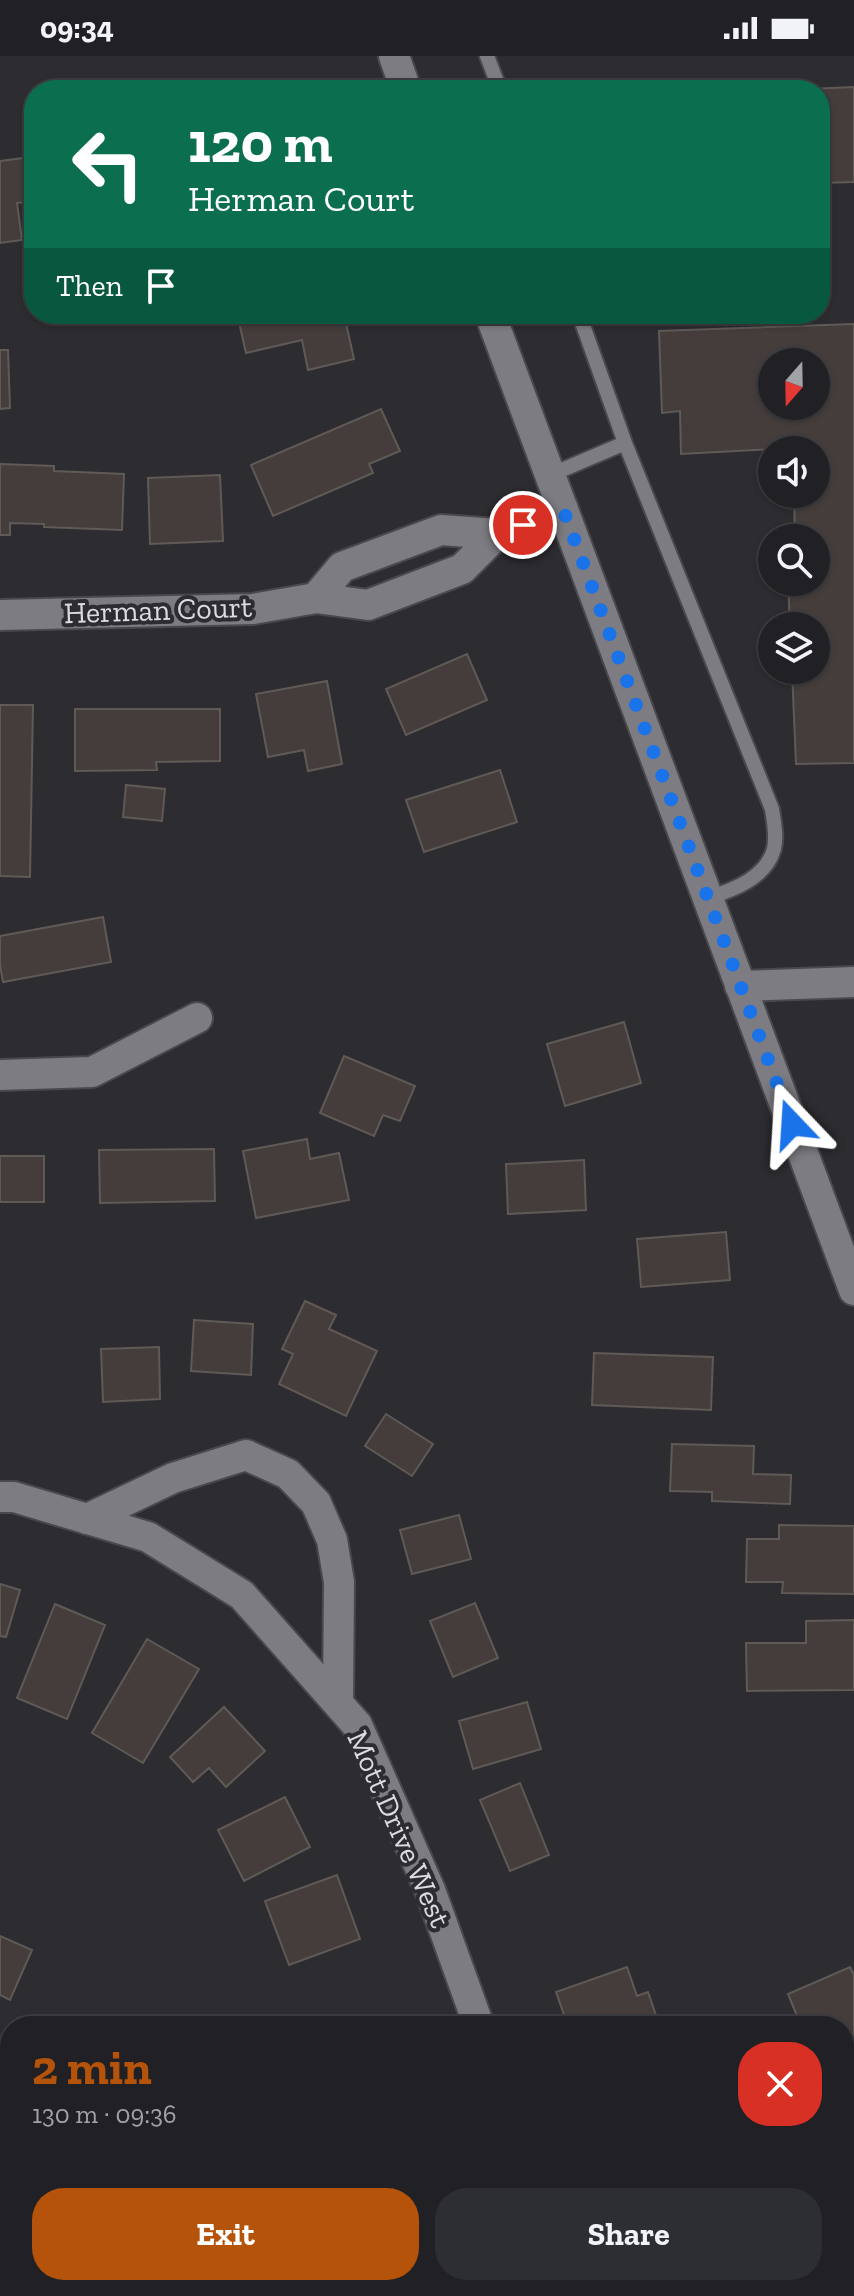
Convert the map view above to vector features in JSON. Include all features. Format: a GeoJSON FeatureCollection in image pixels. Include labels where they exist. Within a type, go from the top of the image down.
{"type":"FeatureCollection","features":[{"type":"Feature","properties":{"kind":"street"},"geometry":{"type":"LineString","coordinates":[[394,56],[402,80]]}},
{"type":"Feature","properties":{"kind":"street"},"geometry":{"type":"LineString","coordinates":[[494,324],[854,1290]]}},
{"type":"Feature","properties":{"kind":"street","name":"Herman Court"},"geometry":{"type":"LineString","coordinates":[[0,615],[253,609],[316,598],[368,605],[462,569],[497,534],[563,509]]}},
{"type":"Feature","properties":{"kind":"street","name":"Herman Court"},"geometry":{"type":"LineString","coordinates":[[316,598],[342,567],[441,530],[497,534]]}},
{"type":"Feature","properties":{"kind":"street"},"geometry":{"type":"LineString","coordinates":[[740,986],[854,982]]}},
{"type":"Feature","properties":{"kind":"street"},"geometry":{"type":"LineString","coordinates":[[0,1075],[92,1072],[197,1018]]}},
{"type":"Feature","properties":{"kind":"street"},"geometry":{"type":"LineString","coordinates":[[87,1519],[173,1478],[246,1455],[288,1474],[316,1503],[332,1540],[339,1582],[338,1703]]}},
{"type":"Feature","properties":{"kind":"street","name":"Mott Drive West"},"geometry":{"type":"LineString","coordinates":[[0,1497],[14,1497],[148,1537],[242,1595],[357,1725],[430,1890],[475,2016]]}},
{"type":"Feature","properties":{"kind":"lane"},"geometry":{"type":"LineString","coordinates":[[487,56],[496,80]]}},
{"type":"Feature","properties":{"kind":"lane"},"geometry":{"type":"LineString","coordinates":[[583,324],[625,443],[772,809],[775,834],[773,851],[760,871],[740,887],[708,898]]}},
{"type":"Feature","properties":{"kind":"lane"},"geometry":{"type":"LineString","coordinates":[[550,475],[625,443]]}},
{"type":"Feature","properties":{"kind":"building"},"geometry":{"type":"Polygon","coordinates":[[[854,87],[854,182],[830,183],[830,88],[854,87]]]}},
{"type":"Feature","properties":{"kind":"building"},"geometry":{"type":"Polygon","coordinates":[[[24,158],[24,202],[17,203],[22,240],[0,243],[0,161],[24,158]]]}},
{"type":"Feature","properties":{"kind":"building"},"geometry":{"type":"Polygon","coordinates":[[[239,324],[346,324],[354,359],[308,370],[302,340],[246,353],[239,324]]]}},
{"type":"Feature","properties":{"kind":"building"},"geometry":{"type":"Polygon","coordinates":[[[854,324],[854,763],[796,764],[793,684],[830,684],[830,612],[789,612],[789,596],[830,596],[830,524],[795,524],[794,508],[830,508],[830,436],[758,436],[758,450],[681,454],[680,411],[662,413],[659,331],[854,324]]]}},
{"type":"Feature","properties":{"kind":"building"},"geometry":{"type":"Polygon","coordinates":[[[0,350],[8,350],[10,408],[0,409],[0,350]]]}},
{"type":"Feature","properties":{"kind":"building"},"geometry":{"type":"Polygon","coordinates":[[[381,409],[400,451],[369,464],[373,473],[273,516],[251,465],[381,409]]]}},
{"type":"Feature","properties":{"kind":"building"},"geometry":{"type":"Polygon","coordinates":[[[0,464],[54,466],[54,471],[124,474],[122,530],[10,523],[10,535],[0,535],[0,464]]]}},
{"type":"Feature","properties":{"kind":"building"},"geometry":{"type":"Polygon","coordinates":[[[220,475],[223,541],[150,544],[148,478],[220,475]]]}},
{"type":"Feature","properties":{"kind":"building"},"geometry":{"type":"Polygon","coordinates":[[[467,654],[487,700],[406,735],[386,689],[467,654]]]}},
{"type":"Feature","properties":{"kind":"building"},"geometry":{"type":"Polygon","coordinates":[[[327,681],[342,764],[308,771],[304,750],[268,757],[256,694],[327,681]]]}},
{"type":"Feature","properties":{"kind":"building"},"geometry":{"type":"Polygon","coordinates":[[[0,705],[33,705],[30,877],[0,876],[0,705]]]}},
{"type":"Feature","properties":{"kind":"building"},"geometry":{"type":"Polygon","coordinates":[[[75,709],[220,709],[220,761],[156,762],[157,770],[75,771],[75,709]]]}},
{"type":"Feature","properties":{"kind":"building"},"geometry":{"type":"Polygon","coordinates":[[[500,770],[517,822],[424,852],[406,800],[500,770]]]}},
{"type":"Feature","properties":{"kind":"building"},"geometry":{"type":"Polygon","coordinates":[[[126,785],[165,789],[162,821],[123,817],[126,785]]]}},
{"type":"Feature","properties":{"kind":"building"},"geometry":{"type":"Polygon","coordinates":[[[103,917],[111,962],[3,982],[0,936],[103,917]]]}},
{"type":"Feature","properties":{"kind":"building"},"geometry":{"type":"Polygon","coordinates":[[[624,1022],[641,1083],[565,1106],[547,1044],[624,1022]]]}},
{"type":"Feature","properties":{"kind":"building"},"geometry":{"type":"Polygon","coordinates":[[[344,1056],[415,1086],[400,1121],[383,1115],[374,1136],[320,1113],[344,1056]]]}},
{"type":"Feature","properties":{"kind":"building"},"geometry":{"type":"Polygon","coordinates":[[[307,1139],[310,1159],[339,1153],[349,1200],[256,1218],[243,1151],[307,1139]]]}},
{"type":"Feature","properties":{"kind":"building"},"geometry":{"type":"Polygon","coordinates":[[[214,1149],[215,1201],[100,1203],[99,1150],[214,1149]]]}},
{"type":"Feature","properties":{"kind":"building"},"geometry":{"type":"Polygon","coordinates":[[[0,1156],[44,1156],[44,1202],[0,1202],[0,1156]]]}},
{"type":"Feature","properties":{"kind":"building"},"geometry":{"type":"Polygon","coordinates":[[[584,1160],[586,1210],[508,1214],[506,1164],[584,1160]]]}},
{"type":"Feature","properties":{"kind":"building"},"geometry":{"type":"Polygon","coordinates":[[[726,1232],[730,1280],[641,1287],[637,1239],[726,1232]]]}},
{"type":"Feature","properties":{"kind":"building"},"geometry":{"type":"Polygon","coordinates":[[[305,1301],[336,1315],[329,1329],[377,1351],[346,1416],[279,1384],[293,1354],[282,1349],[305,1301]]]}},
{"type":"Feature","properties":{"kind":"building"},"geometry":{"type":"Polygon","coordinates":[[[194,1320],[253,1324],[251,1375],[191,1371],[194,1320]]]}},
{"type":"Feature","properties":{"kind":"building"},"geometry":{"type":"Polygon","coordinates":[[[159,1347],[160,1399],[103,1402],[101,1349],[159,1347]]]}},
{"type":"Feature","properties":{"kind":"building"},"geometry":{"type":"Polygon","coordinates":[[[594,1353],[713,1357],[711,1410],[592,1405],[594,1353]]]}},
{"type":"Feature","properties":{"kind":"building"},"geometry":{"type":"Polygon","coordinates":[[[386,1414],[433,1444],[412,1476],[365,1446],[386,1414]]]}},
{"type":"Feature","properties":{"kind":"building"},"geometry":{"type":"Polygon","coordinates":[[[672,1444],[754,1446],[753,1474],[791,1475],[790,1504],[712,1501],[712,1492],[670,1491],[672,1444]]]}},
{"type":"Feature","properties":{"kind":"building"},"geometry":{"type":"Polygon","coordinates":[[[459,1515],[471,1559],[412,1574],[400,1530],[459,1515]]]}},
{"type":"Feature","properties":{"kind":"building"},"geometry":{"type":"Polygon","coordinates":[[[779,1525],[854,1526],[854,1594],[782,1593],[783,1582],[746,1582],[747,1539],[779,1539],[779,1525]]]}},
{"type":"Feature","properties":{"kind":"building"},"geometry":{"type":"Polygon","coordinates":[[[0,1584],[20,1590],[6,1637],[0,1636],[0,1584]]]}},
{"type":"Feature","properties":{"kind":"building"},"geometry":{"type":"Polygon","coordinates":[[[475,1603],[498,1658],[453,1677],[430,1621],[475,1603]]]}},
{"type":"Feature","properties":{"kind":"building"},"geometry":{"type":"Polygon","coordinates":[[[55,1604],[105,1625],[67,1719],[17,1698],[55,1604]]]}},
{"type":"Feature","properties":{"kind":"building"},"geometry":{"type":"Polygon","coordinates":[[[854,1620],[854,1690],[747,1691],[746,1643],[806,1643],[806,1621],[854,1620]]]}},
{"type":"Feature","properties":{"kind":"building"},"geometry":{"type":"Polygon","coordinates":[[[147,1639],[199,1669],[143,1763],[92,1733],[147,1639]]]}},
{"type":"Feature","properties":{"kind":"building"},"geometry":{"type":"Polygon","coordinates":[[[527,1702],[541,1749],[473,1769],[459,1721],[527,1702]]]}},
{"type":"Feature","properties":{"kind":"building"},"geometry":{"type":"Polygon","coordinates":[[[224,1707],[265,1751],[226,1787],[209,1768],[193,1782],[170,1757],[224,1707]]]}},
{"type":"Feature","properties":{"kind":"building"},"geometry":{"type":"Polygon","coordinates":[[[520,1783],[549,1855],[510,1871],[480,1800],[520,1783]]]}},
{"type":"Feature","properties":{"kind":"building"},"geometry":{"type":"Polygon","coordinates":[[[285,1797],[310,1847],[244,1881],[218,1830],[285,1797]]]}},
{"type":"Feature","properties":{"kind":"building"},"geometry":{"type":"Polygon","coordinates":[[[337,1875],[360,1939],[289,1965],[265,1901],[337,1875]]]}},
{"type":"Feature","properties":{"kind":"building"},"geometry":{"type":"Polygon","coordinates":[[[0,1936],[32,1950],[10,2000],[0,1995],[0,1936]]]}},
{"type":"Feature","properties":{"kind":"building"},"geometry":{"type":"Polygon","coordinates":[[[627,1967],[637,1996],[648,1992],[656,2016],[564,2016],[556,1992],[627,1967]]]}},
{"type":"Feature","properties":{"kind":"building"},"geometry":{"type":"Polygon","coordinates":[[[850,1967],[854,1975],[854,2016],[797,2016],[788,1994],[850,1967]]]}},
{"type":"Feature","properties":{"kind":"route"},"geometry":{"type":"LineString","coordinates":[[523,525],[563,509],[792,1124]]}}]}
